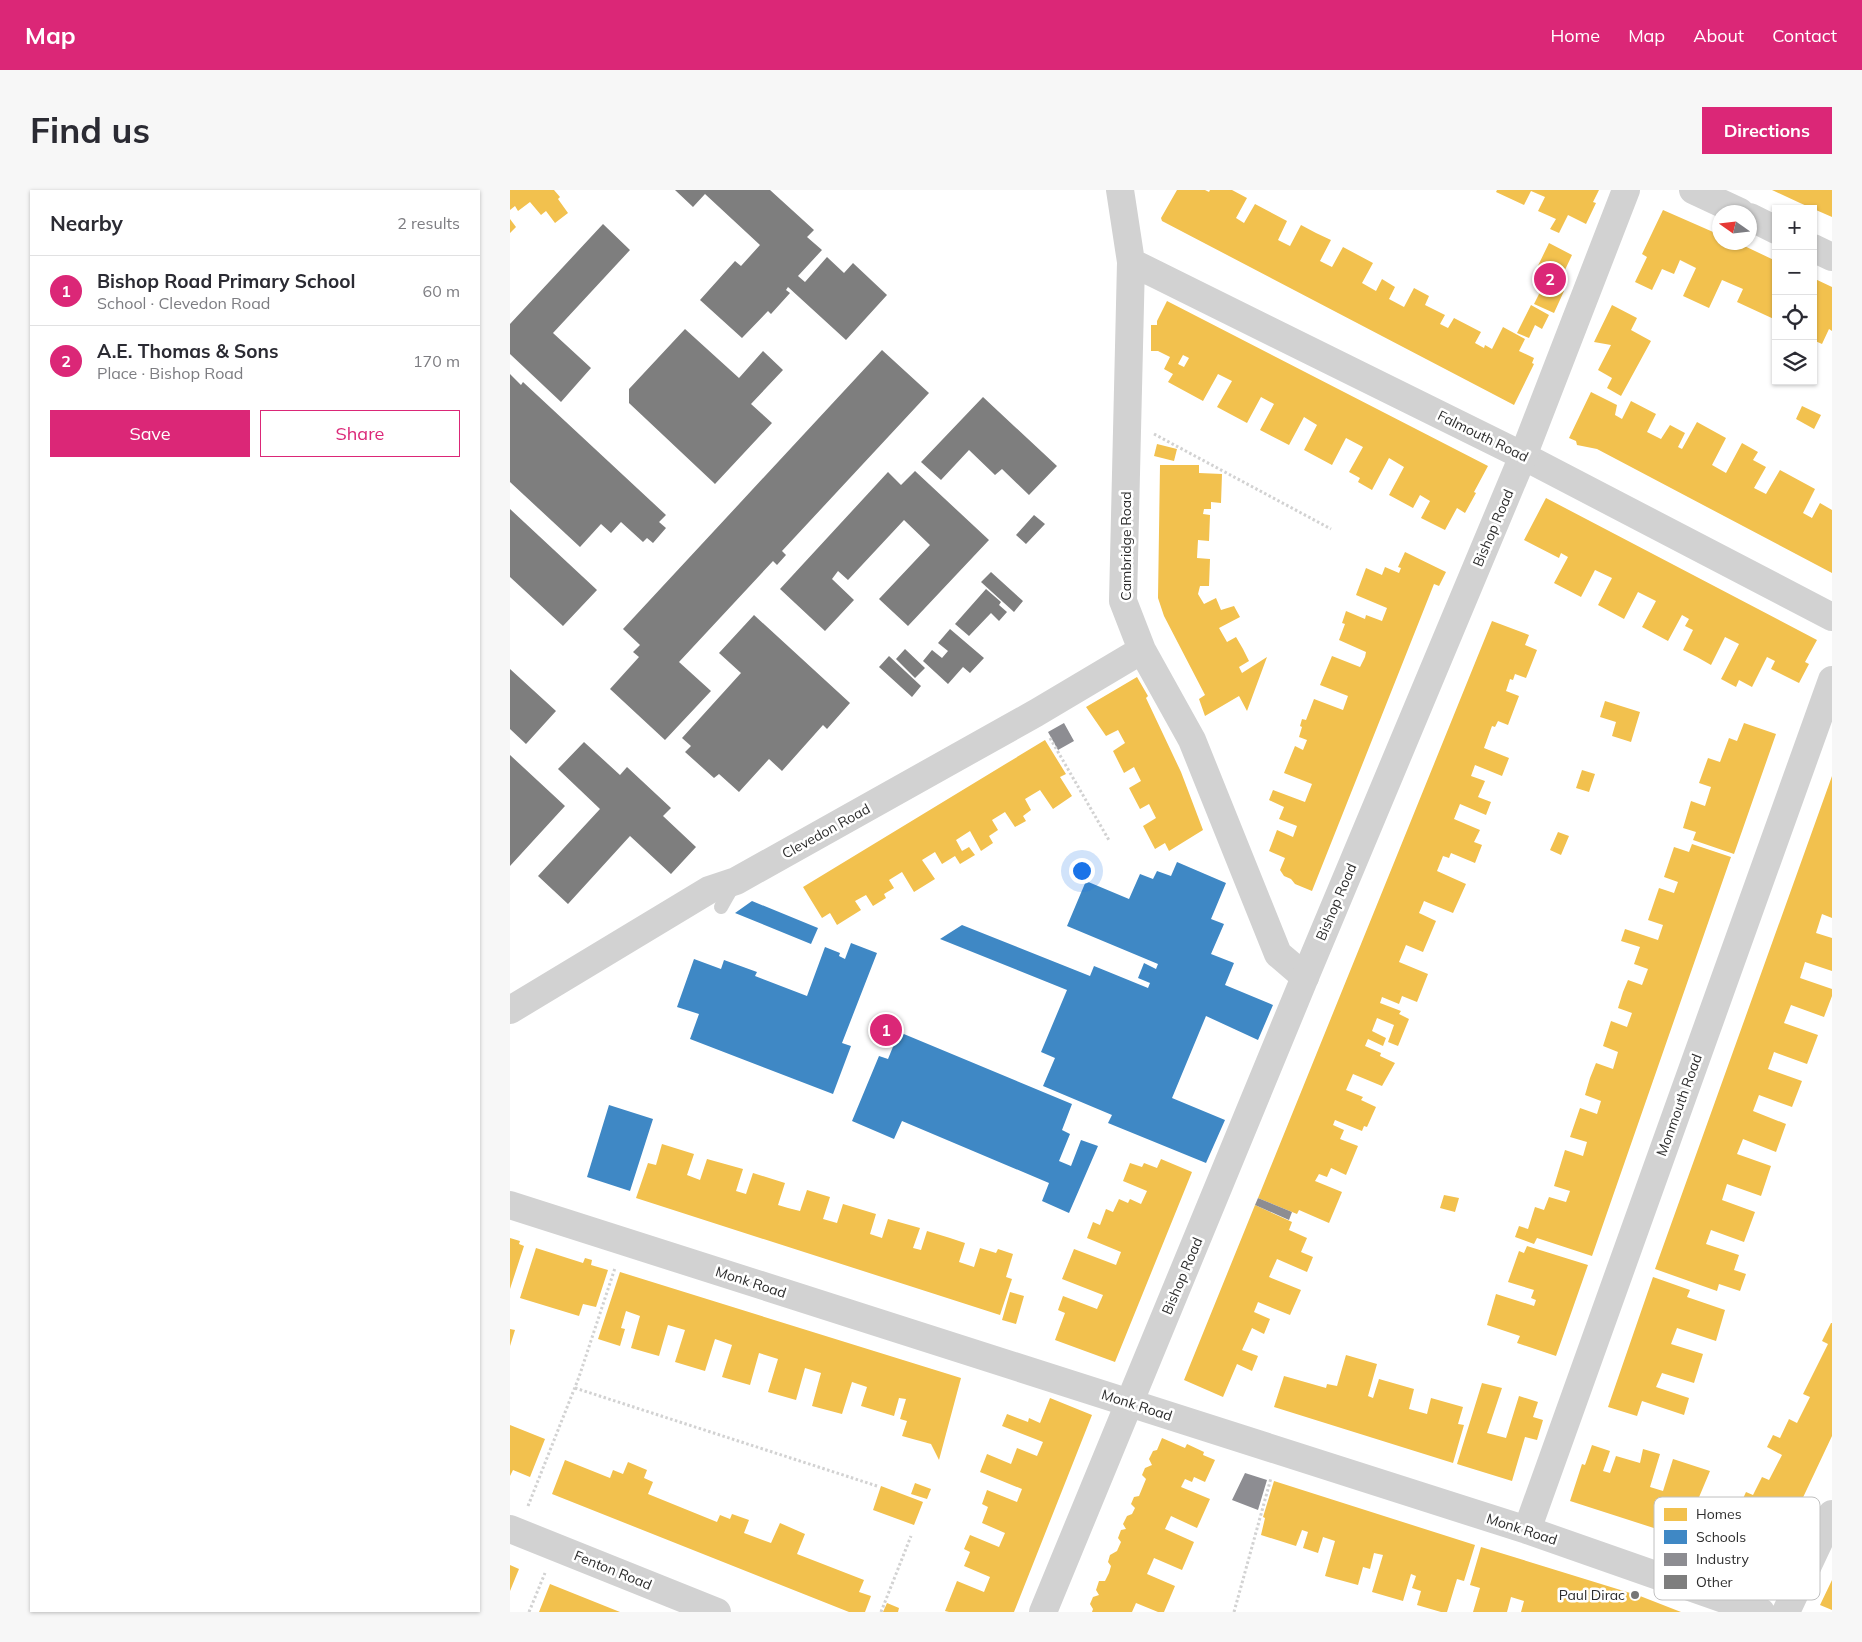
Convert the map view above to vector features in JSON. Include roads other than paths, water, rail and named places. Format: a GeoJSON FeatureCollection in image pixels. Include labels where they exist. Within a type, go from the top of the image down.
{"type":"FeatureCollection","features":[{"type":"Feature","properties":{"kind":"street","name":"Cambridge Road"},"geometry":{"type":"LineString","coordinates":[[1120,190],[1131,262],[1123,601],[1142,650],[1192,740],[1278,954],[1304,978]]}},
{"type":"Feature","properties":{"kind":"street","name":"Bishop Road"},"geometry":{"type":"LineString","coordinates":[[1043,1612],[1304,978],[1523,456],[1626,190]]}},
{"type":"Feature","properties":{"kind":"street"},"geometry":{"type":"LineString","coordinates":[[1693,190],[1725,205]]}},
{"type":"Feature","properties":{"kind":"street"},"geometry":{"type":"LineString","coordinates":[[1757,220],[1772,228]]}},
{"type":"Feature","properties":{"kind":"street"},"geometry":{"type":"LineString","coordinates":[[1817,250],[1832,257]]}},
{"type":"Feature","properties":{"kind":"street","name":"Falmouth Road"},"geometry":{"type":"LineString","coordinates":[[1131,262],[1523,456],[1832,617]]}},
{"type":"Feature","properties":{"kind":"street","name":"Clevedon Road"},"geometry":{"type":"LineString","coordinates":[[510,1010],[709,890],[736,881],[1036,713],[1142,650]]}},
{"type":"Feature","properties":{"kind":"street","name":"Monmouth Road"},"geometry":{"type":"LineString","coordinates":[[1527,1530],[1832,680]]}},
{"type":"Feature","properties":{"kind":"street","name":"Monk Road"},"geometry":{"type":"LineString","coordinates":[[510,1205],[1527,1530],[1654,1575]]}},
{"type":"Feature","properties":{"kind":"street"},"geometry":{"type":"LineString","coordinates":[[1820,1540],[1832,1514]]}},
{"type":"Feature","properties":{"kind":"street","name":"Fenton Road"},"geometry":{"type":"LineString","coordinates":[[514,1530],[717,1612]]}},
{"type":"Feature","properties":{"kind":"street","name":"Monk Road"},"geometry":{"type":"LineString","coordinates":[[1727,1600],[1761,1612]]}},
{"type":"Feature","properties":{"kind":"street"},"geometry":{"type":"LineString","coordinates":[[1786,1612],[1792,1600]]}},
{"type":"Feature","properties":{"kind":"lane"},"geometry":{"type":"LineString","coordinates":[[720,907],[736,881]]}},
{"type":"Feature","properties":{"kind":"place","name":"A.E. Thomas & Sons"},"geometry":{"type":"Point","coordinates":[1550,279]}},
{"type":"Feature","properties":{"kind":"place","name":"Bishop Road Primary School"},"geometry":{"type":"Point","coordinates":[886,1030]}},
{"type":"Feature","properties":{"kind":"place","name":"Paul Dirac"},"geometry":{"type":"Point","coordinates":[1635,1595]}}]}
